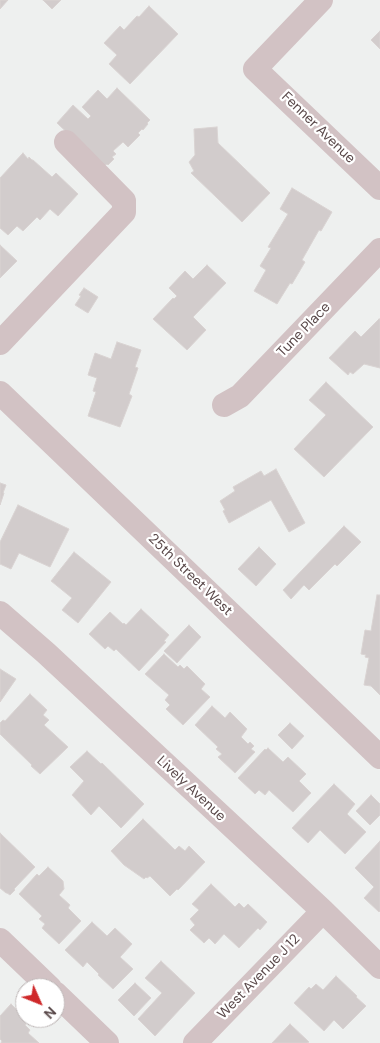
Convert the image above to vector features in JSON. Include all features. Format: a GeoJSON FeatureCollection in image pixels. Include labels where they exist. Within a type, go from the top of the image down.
{"type":"FeatureCollection","features":[{"type":"Feature","properties":{"kind":"street","name":"Fenner Avenue"},"geometry":{"type":"LineString","coordinates":[[321,0],[255,69],[380,188]]}},
{"type":"Feature","properties":{"kind":"street"},"geometry":{"type":"LineString","coordinates":[[0,343],[124,212],[124,201],[66,142]]}},
{"type":"Feature","properties":{"kind":"street","name":"Tune Place"},"geometry":{"type":"LineString","coordinates":[[224,406],[240,396],[380,250]]}},
{"type":"Feature","properties":{"kind":"street","name":"25th Street West"},"geometry":{"type":"LineString","coordinates":[[0,393],[380,757]]}},
{"type":"Feature","properties":{"kind":"street","name":"Lively Avenue"},"geometry":{"type":"LineString","coordinates":[[0,613],[46,653],[323,911],[380,968]]}},
{"type":"Feature","properties":{"kind":"street","name":"West Avenue J 12"},"geometry":{"type":"LineString","coordinates":[[195,1043],[323,911]]}},
{"type":"Feature","properties":{"kind":"street"},"geometry":{"type":"LineString","coordinates":[[0,940],[40,978]]}},
{"type":"Feature","properties":{"kind":"street"},"geometry":{"type":"LineString","coordinates":[[65,1003],[107,1043]]}},
{"type":"Feature","properties":{"kind":"building"},"geometry":{"type":"Polygon","coordinates":[[[0,0],[8,0],[0,9],[0,0]]]}},
{"type":"Feature","properties":{"kind":"building"},"geometry":{"type":"Polygon","coordinates":[[[43,0],[61,0],[52,9],[43,0]]]}},
{"type":"Feature","properties":{"kind":"building"},"geometry":{"type":"Polygon","coordinates":[[[149,6],[178,34],[130,84],[109,64],[117,55],[104,43],[120,26],[124,30],[149,6]]]}},
{"type":"Feature","properties":{"kind":"building"},"geometry":{"type":"Polygon","coordinates":[[[380,31],[380,49],[371,40],[380,31]]]}},
{"type":"Feature","properties":{"kind":"building"},"geometry":{"type":"Polygon","coordinates":[[[117,88],[150,120],[143,130],[138,133],[140,135],[128,147],[123,142],[113,151],[116,154],[112,157],[114,159],[103,167],[57,123],[73,105],[88,119],[91,116],[82,107],[98,90],[107,99],[117,88]]]}},
{"type":"Feature","properties":{"kind":"building"},"geometry":{"type":"Polygon","coordinates":[[[217,127],[218,143],[270,193],[242,222],[191,173],[194,171],[189,162],[195,155],[194,129],[217,127]]]}},
{"type":"Feature","properties":{"kind":"building"},"geometry":{"type":"Polygon","coordinates":[[[23,153],[52,177],[56,173],[78,194],[58,216],[50,209],[40,220],[37,217],[23,231],[17,226],[8,235],[0,228],[0,178],[23,153]]]}},
{"type":"Feature","properties":{"kind":"building"},"geometry":{"type":"Polygon","coordinates":[[[292,188],[332,212],[302,260],[305,262],[292,284],[290,283],[277,304],[254,291],[266,270],[260,266],[271,248],[268,247],[288,214],[280,209],[292,188]]]}},
{"type":"Feature","properties":{"kind":"building"},"geometry":{"type":"Polygon","coordinates":[[[0,245],[17,261],[0,278],[0,245]]]}},
{"type":"Feature","properties":{"kind":"building"},"geometry":{"type":"Polygon","coordinates":[[[207,265],[226,283],[193,317],[206,330],[187,350],[153,319],[177,296],[169,288],[185,271],[193,279],[207,265]]]}},
{"type":"Feature","properties":{"kind":"building"},"geometry":{"type":"Polygon","coordinates":[[[84,288],[98,297],[88,313],[75,305],[84,288]]]}},
{"type":"Feature","properties":{"kind":"building"},"geometry":{"type":"Polygon","coordinates":[[[379,319],[380,368],[364,364],[353,374],[350,372],[348,375],[329,358],[355,331],[361,337],[379,319]]]}},
{"type":"Feature","properties":{"kind":"building"},"geometry":{"type":"Polygon","coordinates":[[[117,342],[141,350],[135,367],[138,368],[129,394],[132,396],[120,427],[88,416],[96,392],[93,391],[97,378],[88,375],[95,353],[111,359],[117,342]]]}},
{"type":"Feature","properties":{"kind":"building"},"geometry":{"type":"Polygon","coordinates":[[[326,382],[373,427],[324,477],[294,449],[326,415],[309,400],[326,382]]]}},
{"type":"Feature","properties":{"kind":"building"},"geometry":{"type":"Polygon","coordinates":[[[276,469],[305,523],[289,532],[271,500],[229,523],[220,501],[235,491],[233,487],[261,471],[264,476],[276,469]]]}},
{"type":"Feature","properties":{"kind":"building"},"geometry":{"type":"Polygon","coordinates":[[[0,483],[6,485],[0,505],[0,483]]]}},
{"type":"Feature","properties":{"kind":"building"},"geometry":{"type":"Polygon","coordinates":[[[18,505],[69,529],[50,567],[19,553],[11,569],[0,564],[0,542],[18,505]]]}},
{"type":"Feature","properties":{"kind":"building"},"geometry":{"type":"Polygon","coordinates":[[[344,526],[361,542],[309,590],[304,585],[291,599],[283,590],[344,526]]]}},
{"type":"Feature","properties":{"kind":"building"},"geometry":{"type":"Polygon","coordinates":[[[259,547],[276,564],[256,586],[238,569],[259,547]]]}},
{"type":"Feature","properties":{"kind":"building"},"geometry":{"type":"Polygon","coordinates":[[[74,552],[111,582],[78,623],[62,610],[72,598],[51,581],[74,552]]]}},
{"type":"Feature","properties":{"kind":"building"},"geometry":{"type":"Polygon","coordinates":[[[377,595],[380,595],[380,695],[371,686],[364,685],[369,658],[361,654],[365,630],[371,631],[377,595]]]}},
{"type":"Feature","properties":{"kind":"building"},"geometry":{"type":"Polygon","coordinates":[[[141,609],[169,635],[164,641],[166,642],[139,671],[116,649],[114,651],[108,646],[105,649],[89,634],[110,612],[126,625],[141,609]]]}},
{"type":"Feature","properties":{"kind":"building"},"geometry":{"type":"Polygon","coordinates":[[[189,625],[201,637],[177,663],[164,651],[189,625]]]}},
{"type":"Feature","properties":{"kind":"building"},"geometry":{"type":"Polygon","coordinates":[[[164,654],[178,667],[180,665],[184,669],[187,666],[205,684],[201,689],[210,697],[183,725],[166,709],[170,705],[165,700],[169,695],[145,674],[164,654]]]}},
{"type":"Feature","properties":{"kind":"building"},"geometry":{"type":"Polygon","coordinates":[[[0,669],[16,679],[0,702],[0,669]]]}},
{"type":"Feature","properties":{"kind":"building"},"geometry":{"type":"Polygon","coordinates":[[[30,694],[47,710],[43,715],[49,720],[44,725],[68,747],[40,774],[0,734],[0,723],[3,720],[5,721],[30,694]]]}},
{"type":"Feature","properties":{"kind":"building"},"geometry":{"type":"Polygon","coordinates":[[[212,706],[225,718],[230,712],[247,729],[241,737],[248,744],[250,742],[254,746],[251,749],[255,752],[235,773],[218,757],[222,754],[216,749],[218,747],[195,725],[212,706]]]}},
{"type":"Feature","properties":{"kind":"building"},"geometry":{"type":"Polygon","coordinates":[[[290,723],[304,736],[292,749],[278,735],[290,723]]]}},
{"type":"Feature","properties":{"kind":"building"},"geometry":{"type":"Polygon","coordinates":[[[268,748],[283,762],[288,757],[306,774],[299,781],[311,793],[293,812],[269,790],[265,795],[259,790],[255,794],[238,778],[268,748]]]}},
{"type":"Feature","properties":{"kind":"building"},"geometry":{"type":"Polygon","coordinates":[[[87,751],[144,804],[121,828],[99,806],[91,815],[72,795],[84,781],[70,767],[87,751]]]}},
{"type":"Feature","properties":{"kind":"building"},"geometry":{"type":"Polygon","coordinates":[[[334,784],[355,804],[347,814],[366,832],[345,854],[320,830],[308,843],[292,828],[334,784]]]}},
{"type":"Feature","properties":{"kind":"building"},"geometry":{"type":"Polygon","coordinates":[[[371,795],[380,804],[380,815],[370,825],[356,811],[371,795]]]}},
{"type":"Feature","properties":{"kind":"building"},"geometry":{"type":"Polygon","coordinates":[[[143,819],[175,850],[179,846],[185,851],[189,846],[205,862],[170,896],[150,876],[144,879],[124,865],[111,851],[143,819]]]}},
{"type":"Feature","properties":{"kind":"building"},"geometry":{"type":"Polygon","coordinates":[[[0,833],[35,867],[10,895],[0,888],[0,833]]]}},
{"type":"Feature","properties":{"kind":"building"},"geometry":{"type":"Polygon","coordinates":[[[380,841],[379,912],[364,898],[374,887],[355,868],[380,841]]]}},
{"type":"Feature","properties":{"kind":"building"},"geometry":{"type":"Polygon","coordinates":[[[48,867],[63,881],[64,889],[59,895],[70,905],[68,908],[81,921],[59,944],[42,928],[45,924],[39,919],[42,916],[19,894],[37,874],[39,876],[48,867]]]}},
{"type":"Feature","properties":{"kind":"building"},"geometry":{"type":"Polygon","coordinates":[[[211,884],[235,907],[239,903],[244,908],[248,904],[267,922],[260,930],[258,928],[239,948],[224,934],[215,944],[209,938],[204,943],[190,930],[195,925],[190,919],[199,910],[192,904],[211,884]]]}},
{"type":"Feature","properties":{"kind":"building"},"geometry":{"type":"Polygon","coordinates":[[[92,922],[107,936],[115,928],[132,944],[120,957],[133,969],[113,989],[87,962],[83,967],[65,950],[92,922]]]}},
{"type":"Feature","properties":{"kind":"building"},"geometry":{"type":"Polygon","coordinates":[[[161,961],[195,993],[155,1036],[138,1019],[162,993],[145,978],[161,961]]]}},
{"type":"Feature","properties":{"kind":"building"},"geometry":{"type":"Polygon","coordinates":[[[336,976],[366,1006],[343,1029],[334,1020],[324,1031],[294,1003],[309,987],[311,989],[316,984],[323,990],[336,976]]]}},
{"type":"Feature","properties":{"kind":"building"},"geometry":{"type":"Polygon","coordinates":[[[135,983],[151,998],[134,1016],[118,1000],[135,983]]]}},
{"type":"Feature","properties":{"kind":"building"},"geometry":{"type":"Polygon","coordinates":[[[11,1004],[15,1008],[15,1028],[28,1028],[30,1030],[28,1033],[39,1043],[1,1043],[0,1016],[11,1004]]]}},
{"type":"Feature","properties":{"kind":"building"},"geometry":{"type":"Polygon","coordinates":[[[290,1024],[309,1042],[272,1043],[290,1024]]]}}]}
